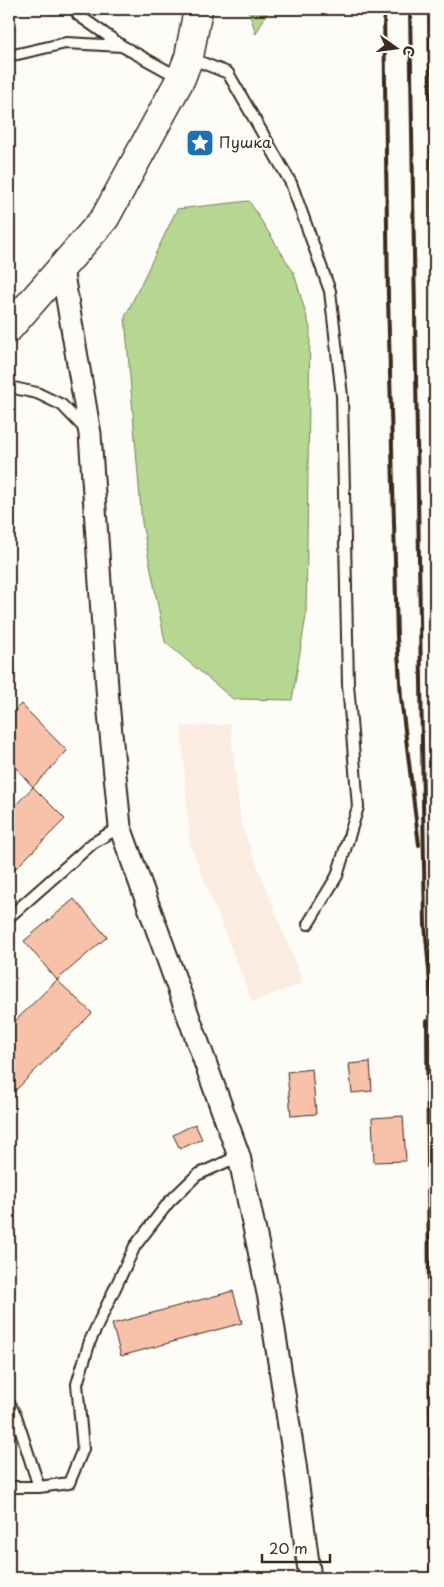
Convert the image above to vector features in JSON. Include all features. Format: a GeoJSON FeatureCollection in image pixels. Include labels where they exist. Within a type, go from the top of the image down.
{"type":"FeatureCollection","features":[{"type":"Feature","properties":{"kind":"main road"},"geometry":{"type":"LineString","coordinates":[[9,328],[105,218],[185,68],[198,9]]}},
{"type":"Feature","properties":{"kind":"street"},"geometry":{"type":"LineString","coordinates":[[62,269],[90,434],[107,692],[120,828],[238,1156],[269,1298],[295,1464],[310,1578]]}},
{"type":"Feature","properties":{"kind":"lane"},"geometry":{"type":"LineString","coordinates":[[78,9],[78,15],[122,46],[185,68],[228,73],[291,183],[330,291],[342,396],[348,684],[358,807],[337,876],[308,924]]}},
{"type":"Feature","properties":{"kind":"lane"},"geometry":{"type":"LineString","coordinates":[[9,56],[66,43],[122,46]]}},
{"type":"Feature","properties":{"kind":"lane"},"geometry":{"type":"LineString","coordinates":[[9,387],[37,393],[62,405],[90,434]]}},
{"type":"Feature","properties":{"kind":"lane"},"geometry":{"type":"LineString","coordinates":[[9,917],[93,844],[120,828]]}},
{"type":"Feature","properties":{"kind":"lane"},"geometry":{"type":"LineString","coordinates":[[9,1487],[39,1487],[69,1483],[83,1449],[77,1384],[90,1341],[135,1246],[169,1202],[197,1175],[238,1156]]}},
{"type":"Feature","properties":{"kind":"lane"},"geometry":{"type":"LineString","coordinates":[[9,1403],[16,1416],[39,1487]]}},
{"type":"Feature","properties":{"kind":"shaded area"},"geometry":{"type":"Polygon","coordinates":[[[230,724],[241,824],[303,983],[252,1002],[190,843],[181,727],[230,724]]]}},
{"type":"Feature","properties":{"kind":"green space"},"geometry":{"type":"Polygon","coordinates":[[[248,9],[269,9],[256,34],[248,9]]]}},
{"type":"Feature","properties":{"kind":"green space"},"geometry":{"type":"Polygon","coordinates":[[[249,201],[294,273],[310,328],[306,616],[292,700],[233,699],[165,642],[142,523],[125,317],[177,209],[249,201]]]}},
{"type":"Feature","properties":{"kind":"building"},"geometry":{"type":"Polygon","coordinates":[[[21,704],[67,751],[33,787],[9,760],[9,716],[21,704]]]}},
{"type":"Feature","properties":{"kind":"building"},"geometry":{"type":"Polygon","coordinates":[[[33,787],[65,819],[9,875],[9,812],[33,787]]]}},
{"type":"Feature","properties":{"kind":"building"},"geometry":{"type":"Polygon","coordinates":[[[74,899],[107,937],[57,980],[24,941],[74,899]]]}},
{"type":"Feature","properties":{"kind":"building"},"geometry":{"type":"Polygon","coordinates":[[[57,980],[92,1013],[9,1097],[9,1027],[57,980]]]}},
{"type":"Feature","properties":{"kind":"building"},"geometry":{"type":"Polygon","coordinates":[[[370,1062],[372,1091],[352,1093],[349,1064],[370,1062]]]}},
{"type":"Feature","properties":{"kind":"building"},"geometry":{"type":"Polygon","coordinates":[[[312,1069],[316,1114],[291,1116],[287,1072],[312,1069]]]}},
{"type":"Feature","properties":{"kind":"building"},"geometry":{"type":"Polygon","coordinates":[[[403,1116],[406,1161],[374,1162],[372,1118],[403,1116]]]}},
{"type":"Feature","properties":{"kind":"building"},"geometry":{"type":"Polygon","coordinates":[[[195,1124],[202,1139],[180,1149],[173,1135],[195,1124]]]}},
{"type":"Feature","properties":{"kind":"building"},"geometry":{"type":"Polygon","coordinates":[[[233,1291],[242,1323],[121,1356],[112,1324],[233,1291]]]}},
{"type":"Feature","properties":{"kind":"railway"},"geometry":{"type":"LineString","coordinates":[[384,9],[388,297],[397,637],[401,697],[419,845]]}},
{"type":"Feature","properties":{"kind":"railway"},"geometry":{"type":"LineString","coordinates":[[410,9],[425,924],[435,1041]]}},
{"type":"Feature","properties":{"kind":"railway"},"geometry":{"type":"LineString","coordinates":[[429,9],[435,425]]}},
{"type":"Feature","properties":{"kind":"railway"},"geometry":{"type":"LineString","coordinates":[[427,1021],[431,1578]]}},
{"type":"Feature","properties":{"kind":"place","name":"Пушка"},"geometry":{"type":"Point","coordinates":[200,143]}}]}
